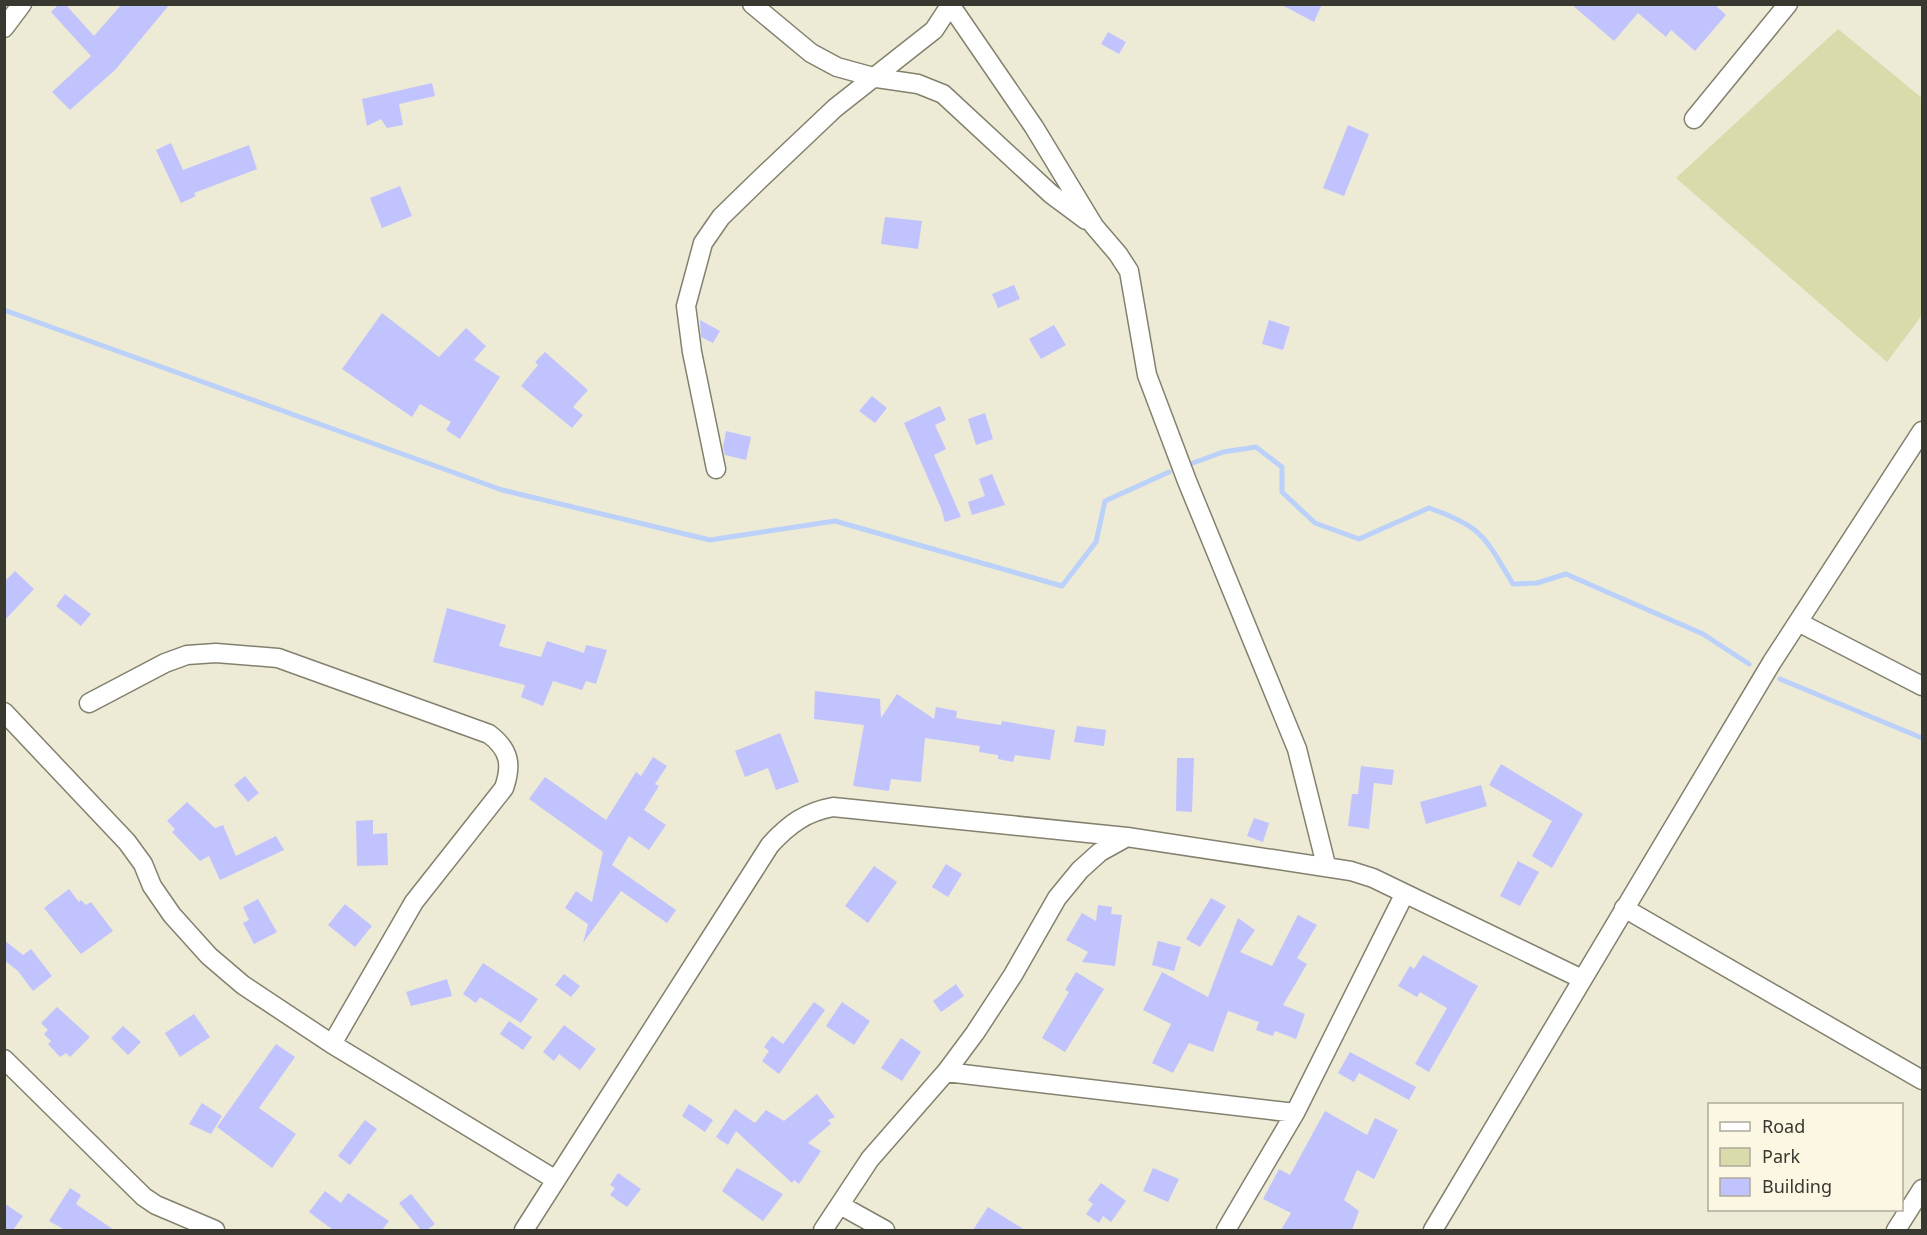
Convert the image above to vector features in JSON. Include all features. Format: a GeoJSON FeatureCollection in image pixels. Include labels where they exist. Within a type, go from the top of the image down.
{"type":"FeatureCollection","features":[{"type":"Feature","properties":{"kind":"street"},"geometry":{"type":"LineString","coordinates":[[4,28],[22,4]]}},
{"type":"Feature","properties":{"kind":"street"},"geometry":{"type":"LineString","coordinates":[[752,4],[811,53],[837,67],[877,78],[918,84],[944,94],[1051,194],[1094,226]]}},
{"type":"Feature","properties":{"kind":"street"},"geometry":{"type":"LineString","coordinates":[[1694,119],[1788,4]]}},
{"type":"Feature","properties":{"kind":"street"},"geometry":{"type":"LineString","coordinates":[[716,469],[692,352],[686,306],[703,243],[721,217],[759,180],[835,108],[877,78],[934,30],[951,5],[1034,127],[1094,226],[1129,271],[1147,375],[1187,481],[1297,749],[1326,865]]}},
{"type":"Feature","properties":{"kind":"street"},"geometry":{"type":"LineString","coordinates":[[1433,1230],[1624,908],[1798,622],[1923,431]]}},
{"type":"Feature","properties":{"kind":"street"},"geometry":{"type":"LineString","coordinates":[[1798,622],[1923,686]]}},
{"type":"Feature","properties":{"kind":"street"},"geometry":{"type":"LineString","coordinates":[[89,703],[165,663],[187,655],[216,652],[278,658],[489,734],[500,742],[509,764],[504,788],[414,902],[332,1044]]}},
{"type":"Feature","properties":{"kind":"street"},"geometry":{"type":"LineString","coordinates":[[4,712],[127,842],[143,864],[152,886],[172,915],[209,956],[243,985],[332,1044],[556,1180]]}},
{"type":"Feature","properties":{"kind":"street"},"geometry":{"type":"LineString","coordinates":[[524,1230],[770,845],[787,826],[811,811],[833,807],[1127,837],[1326,865],[1373,878],[1404,895],[1582,979]]}},
{"type":"Feature","properties":{"kind":"street"},"geometry":{"type":"LineString","coordinates":[[824,1230],[870,1160],[946,1072],[1013,975],[1057,898],[1080,870],[1100,852],[1127,837]]}},
{"type":"Feature","properties":{"kind":"street"},"geometry":{"type":"LineString","coordinates":[[1226,1230],[1295,1113],[1404,895]]}},
{"type":"Feature","properties":{"kind":"street"},"geometry":{"type":"LineString","coordinates":[[1624,908],[1923,1080]]}},
{"type":"Feature","properties":{"kind":"street"},"geometry":{"type":"LineString","coordinates":[[4,1059],[144,1197],[156,1205],[215,1230]]}},
{"type":"Feature","properties":{"kind":"street"},"geometry":{"type":"LineString","coordinates":[[946,1072],[1295,1113]]}},
{"type":"Feature","properties":{"kind":"street"},"geometry":{"type":"LineString","coordinates":[[1896,1230],[1923,1189]]}},
{"type":"Feature","properties":{"kind":"street"},"geometry":{"type":"LineString","coordinates":[[840,1205],[885,1230]]}},
{"type":"Feature","properties":{"kind":"green space"},"geometry":{"type":"Polygon","coordinates":[[[1838,29],[1922,98],[1922,315],[1887,362],[1676,178],[1838,29]]]}},
{"type":"Feature","properties":{"kind":"building"},"geometry":{"type":"Polygon","coordinates":[[[59,4],[65,4],[94,36],[122,4],[170,4],[115,70],[70,110],[52,92],[91,56],[51,12],[59,4]]]}},
{"type":"Feature","properties":{"kind":"building"},"geometry":{"type":"Polygon","coordinates":[[[1280,4],[1322,4],[1314,22],[1280,4]]]}},
{"type":"Feature","properties":{"kind":"building"},"geometry":{"type":"Polygon","coordinates":[[[1571,4],[1714,4],[1726,15],[1695,51],[1671,30],[1666,37],[1638,13],[1614,41],[1571,4]]]}},
{"type":"Feature","properties":{"kind":"building"},"geometry":{"type":"Polygon","coordinates":[[[1108,32],[1126,42],[1119,54],[1101,44],[1108,32]]]}},
{"type":"Feature","properties":{"kind":"building"},"geometry":{"type":"Polygon","coordinates":[[[432,83],[435,96],[399,104],[403,125],[387,128],[381,119],[367,126],[362,99],[432,83]]]}},
{"type":"Feature","properties":{"kind":"building"},"geometry":{"type":"Polygon","coordinates":[[[1348,125],[1369,134],[1344,196],[1323,188],[1348,125]]]}},
{"type":"Feature","properties":{"kind":"building"},"geometry":{"type":"Polygon","coordinates":[[[171,143],[183,170],[249,145],[257,169],[194,193],[196,196],[181,203],[156,150],[171,143]]]}},
{"type":"Feature","properties":{"kind":"building"},"geometry":{"type":"Polygon","coordinates":[[[400,186],[412,216],[382,228],[370,198],[400,186]]]}},
{"type":"Feature","properties":{"kind":"building"},"geometry":{"type":"Polygon","coordinates":[[[885,217],[922,221],[918,249],[881,244],[885,217]]]}},
{"type":"Feature","properties":{"kind":"building"},"geometry":{"type":"Polygon","coordinates":[[[1014,285],[1020,299],[998,308],[992,294],[1014,285]]]}},
{"type":"Feature","properties":{"kind":"building"},"geometry":{"type":"Polygon","coordinates":[[[382,313],[439,357],[466,328],[486,346],[474,360],[500,377],[460,439],[446,430],[451,422],[420,404],[412,417],[342,369],[382,313]]]}},
{"type":"Feature","properties":{"kind":"building"},"geometry":{"type":"Polygon","coordinates":[[[700,320],[720,331],[713,343],[701,337],[700,320]]]}},
{"type":"Feature","properties":{"kind":"building"},"geometry":{"type":"Polygon","coordinates":[[[1269,320],[1290,327],[1283,350],[1262,344],[1269,320]]]}},
{"type":"Feature","properties":{"kind":"building"},"geometry":{"type":"Polygon","coordinates":[[[1054,325],[1066,345],[1041,359],[1029,339],[1054,325]]]}},
{"type":"Feature","properties":{"kind":"building"},"geometry":{"type":"Polygon","coordinates":[[[545,352],[588,390],[573,407],[583,415],[572,428],[521,386],[538,365],[535,362],[545,352]]]}},
{"type":"Feature","properties":{"kind":"building"},"geometry":{"type":"Polygon","coordinates":[[[872,396],[887,408],[875,423],[859,411],[872,396]]]}},
{"type":"Feature","properties":{"kind":"building"},"geometry":{"type":"Polygon","coordinates":[[[940,406],[946,420],[935,425],[946,449],[934,455],[961,517],[945,522],[904,423],[940,406]]]}},
{"type":"Feature","properties":{"kind":"building"},"geometry":{"type":"Polygon","coordinates":[[[985,413],[993,439],[976,445],[968,419],[985,413]]]}},
{"type":"Feature","properties":{"kind":"building"},"geometry":{"type":"Polygon","coordinates":[[[726,431],[751,437],[746,460],[725,455],[723,447],[726,431]]]}},
{"type":"Feature","properties":{"kind":"building"},"geometry":{"type":"Polygon","coordinates":[[[992,474],[1005,505],[972,515],[968,502],[985,496],[979,479],[992,474]]]}},
{"type":"Feature","properties":{"kind":"building"},"geometry":{"type":"Polygon","coordinates":[[[15,571],[34,589],[4,621],[4,582],[15,571]]]}},
{"type":"Feature","properties":{"kind":"building"},"geometry":{"type":"Polygon","coordinates":[[[65,594],[91,614],[81,626],[56,606],[65,594]]]}},
{"type":"Feature","properties":{"kind":"building"},"geometry":{"type":"Polygon","coordinates":[[[447,608],[506,625],[499,646],[541,657],[547,641],[584,653],[586,645],[607,650],[596,684],[586,681],[582,690],[553,681],[543,706],[521,697],[525,685],[433,662],[447,608]]]}},
{"type":"Feature","properties":{"kind":"building"},"geometry":{"type":"Polygon","coordinates":[[[815,691],[880,699],[881,718],[897,694],[934,719],[936,707],[957,711],[956,718],[1001,725],[1002,721],[1055,730],[1050,760],[1015,755],[1013,762],[998,759],[998,755],[979,752],[980,746],[925,738],[921,782],[891,779],[889,791],[853,786],[864,725],[814,719],[815,691]]]}},
{"type":"Feature","properties":{"kind":"building"},"geometry":{"type":"Polygon","coordinates":[[[1077,726],[1106,730],[1104,746],[1074,742],[1077,726]]]}},
{"type":"Feature","properties":{"kind":"building"},"geometry":{"type":"Polygon","coordinates":[[[780,733],[799,782],[776,790],[768,768],[745,777],[735,751],[780,733]]]}},
{"type":"Feature","properties":{"kind":"building"},"geometry":{"type":"Polygon","coordinates":[[[653,757],[667,766],[655,784],[659,786],[644,810],[666,825],[649,850],[629,836],[612,865],[676,910],[667,923],[621,891],[583,943],[588,924],[565,908],[576,891],[592,902],[603,852],[529,799],[545,777],[606,820],[636,772],[641,776],[653,757]]]}},
{"type":"Feature","properties":{"kind":"building"},"geometry":{"type":"Polygon","coordinates":[[[1177,758],[1194,758],[1192,812],[1176,811],[1177,758]]]}},
{"type":"Feature","properties":{"kind":"building"},"geometry":{"type":"Polygon","coordinates":[[[1501,764],[1583,814],[1552,868],[1532,856],[1552,821],[1489,785],[1501,764]]]}},
{"type":"Feature","properties":{"kind":"building"},"geometry":{"type":"Polygon","coordinates":[[[1361,766],[1394,770],[1392,785],[1374,783],[1369,829],[1348,826],[1352,794],[1358,794],[1361,766]]]}},
{"type":"Feature","properties":{"kind":"building"},"geometry":{"type":"Polygon","coordinates":[[[245,776],[259,793],[248,802],[234,785],[245,776]]]}},
{"type":"Feature","properties":{"kind":"building"},"geometry":{"type":"Polygon","coordinates":[[[1481,785],[1487,806],[1426,824],[1420,802],[1481,785]]]}},
{"type":"Feature","properties":{"kind":"building"},"geometry":{"type":"Polygon","coordinates":[[[187,802],[215,828],[223,825],[236,856],[276,836],[284,850],[220,880],[209,856],[200,861],[172,832],[175,829],[167,821],[187,802]]]}},
{"type":"Feature","properties":{"kind":"building"},"geometry":{"type":"Polygon","coordinates":[[[1254,818],[1269,823],[1263,842],[1247,836],[1254,818]]]}},
{"type":"Feature","properties":{"kind":"building"},"geometry":{"type":"Polygon","coordinates":[[[373,820],[373,834],[387,833],[388,865],[357,866],[356,821],[373,820]]]}},
{"type":"Feature","properties":{"kind":"building"},"geometry":{"type":"Polygon","coordinates":[[[1518,861],[1539,872],[1520,906],[1500,896],[1518,861]]]}},
{"type":"Feature","properties":{"kind":"building"},"geometry":{"type":"Polygon","coordinates":[[[946,864],[962,874],[948,897],[932,887],[946,864]]]}},
{"type":"Feature","properties":{"kind":"building"},"geometry":{"type":"Polygon","coordinates":[[[874,866],[897,882],[868,923],[845,906],[874,866]]]}},
{"type":"Feature","properties":{"kind":"building"},"geometry":{"type":"Polygon","coordinates":[[[69,889],[79,902],[81,900],[86,905],[91,902],[113,931],[81,954],[44,908],[69,889]]]}},
{"type":"Feature","properties":{"kind":"building"},"geometry":{"type":"Polygon","coordinates":[[[1211,898],[1226,906],[1200,947],[1186,939],[1211,898]]]}},
{"type":"Feature","properties":{"kind":"building"},"geometry":{"type":"Polygon","coordinates":[[[258,899],[277,932],[254,944],[243,923],[249,920],[243,907],[258,899]]]}},
{"type":"Feature","properties":{"kind":"building"},"geometry":{"type":"Polygon","coordinates":[[[345,904],[372,926],[355,947],[328,925],[345,904]]]}},
{"type":"Feature","properties":{"kind":"building"},"geometry":{"type":"Polygon","coordinates":[[[1098,905],[1112,907],[1111,914],[1122,915],[1115,966],[1082,962],[1088,952],[1066,940],[1082,913],[1096,921],[1098,905]]]}},
{"type":"Feature","properties":{"kind":"building"},"geometry":{"type":"Polygon","coordinates":[[[1298,915],[1317,925],[1297,958],[1307,964],[1283,1005],[1305,1014],[1296,1039],[1275,1031],[1273,1036],[1256,1030],[1259,1022],[1228,1011],[1213,1052],[1189,1043],[1173,1073],[1152,1063],[1171,1024],[1143,1010],[1162,972],[1208,997],[1238,918],[1255,930],[1240,952],[1272,966],[1298,915]]]}},
{"type":"Feature","properties":{"kind":"building"},"geometry":{"type":"Polygon","coordinates":[[[4,940],[23,955],[31,949],[52,976],[33,991],[18,971],[4,960],[4,940]]]}},
{"type":"Feature","properties":{"kind":"building"},"geometry":{"type":"Polygon","coordinates":[[[1158,941],[1181,947],[1174,971],[1152,965],[1158,941]]]}},
{"type":"Feature","properties":{"kind":"building"},"geometry":{"type":"Polygon","coordinates":[[[1423,955],[1478,986],[1429,1072],[1415,1064],[1447,1008],[1420,992],[1417,997],[1398,986],[1410,966],[1414,969],[1423,955]]]}},
{"type":"Feature","properties":{"kind":"building"},"geometry":{"type":"Polygon","coordinates":[[[483,963],[538,999],[521,1023],[480,997],[476,1003],[463,994],[483,963]]]}},
{"type":"Feature","properties":{"kind":"building"},"geometry":{"type":"Polygon","coordinates":[[[1076,972],[1104,989],[1065,1052],[1042,1038],[1069,992],[1065,990],[1076,972]]]}},
{"type":"Feature","properties":{"kind":"building"},"geometry":{"type":"Polygon","coordinates":[[[564,974],[580,986],[571,997],[555,985],[564,974]]]}},
{"type":"Feature","properties":{"kind":"building"},"geometry":{"type":"Polygon","coordinates":[[[447,979],[452,996],[411,1006],[406,992],[447,979]]]}},
{"type":"Feature","properties":{"kind":"building"},"geometry":{"type":"Polygon","coordinates":[[[956,984],[964,996],[941,1012],[933,1001],[956,984]]]}},
{"type":"Feature","properties":{"kind":"building"},"geometry":{"type":"Polygon","coordinates":[[[814,1002],[825,1010],[779,1074],[762,1061],[769,1051],[764,1047],[772,1036],[783,1044],[814,1002]]]}},
{"type":"Feature","properties":{"kind":"building"},"geometry":{"type":"Polygon","coordinates":[[[842,1002],[870,1021],[854,1045],[826,1026],[842,1002]]]}},
{"type":"Feature","properties":{"kind":"building"},"geometry":{"type":"Polygon","coordinates":[[[57,1007],[90,1037],[70,1057],[66,1053],[60,1057],[48,1044],[51,1041],[44,1034],[48,1030],[41,1023],[57,1007]]]}},
{"type":"Feature","properties":{"kind":"building"},"geometry":{"type":"Polygon","coordinates":[[[194,1014],[210,1037],[180,1057],[165,1033],[194,1014]]]}},
{"type":"Feature","properties":{"kind":"building"},"geometry":{"type":"Polygon","coordinates":[[[509,1021],[532,1037],[523,1050],[500,1034],[509,1021]]]}},
{"type":"Feature","properties":{"kind":"building"},"geometry":{"type":"Polygon","coordinates":[[[564,1025],[596,1049],[580,1070],[559,1054],[554,1061],[543,1052],[564,1025]]]}},
{"type":"Feature","properties":{"kind":"building"},"geometry":{"type":"Polygon","coordinates":[[[123,1026],[141,1042],[128,1055],[111,1038],[123,1026]]]}},
{"type":"Feature","properties":{"kind":"building"},"geometry":{"type":"Polygon","coordinates":[[[901,1038],[921,1052],[902,1081],[881,1068],[901,1038]]]}},
{"type":"Feature","properties":{"kind":"building"},"geometry":{"type":"Polygon","coordinates":[[[276,1044],[295,1057],[259,1108],[296,1134],[272,1168],[217,1127],[276,1044]]]}},
{"type":"Feature","properties":{"kind":"building"},"geometry":{"type":"Polygon","coordinates":[[[1350,1052],[1416,1087],[1409,1100],[1359,1073],[1354,1082],[1338,1073],[1350,1052]]]}},
{"type":"Feature","properties":{"kind":"building"},"geometry":{"type":"Polygon","coordinates":[[[817,1094],[835,1117],[828,1120],[831,1124],[808,1143],[821,1151],[799,1184],[794,1180],[792,1183],[736,1131],[728,1145],[716,1137],[735,1109],[755,1123],[766,1110],[784,1121],[817,1094]]]}},
{"type":"Feature","properties":{"kind":"building"},"geometry":{"type":"Polygon","coordinates":[[[202,1103],[222,1116],[211,1134],[189,1124],[202,1103]]]}},
{"type":"Feature","properties":{"kind":"building"},"geometry":{"type":"Polygon","coordinates":[[[689,1104],[713,1120],[705,1132],[682,1116],[689,1104]]]}},
{"type":"Feature","properties":{"kind":"building"},"geometry":{"type":"Polygon","coordinates":[[[1325,1111],[1367,1135],[1375,1118],[1398,1130],[1374,1179],[1357,1170],[1344,1200],[1359,1211],[1352,1230],[1281,1230],[1291,1213],[1263,1199],[1279,1169],[1290,1175],[1325,1111]]]}},
{"type":"Feature","properties":{"kind":"building"},"geometry":{"type":"Polygon","coordinates":[[[365,1120],[377,1129],[350,1165],[338,1156],[365,1120]]]}},
{"type":"Feature","properties":{"kind":"building"},"geometry":{"type":"Polygon","coordinates":[[[737,1168],[783,1194],[763,1221],[722,1191],[737,1168]]]}},
{"type":"Feature","properties":{"kind":"building"},"geometry":{"type":"Polygon","coordinates":[[[1153,1168],[1179,1179],[1168,1202],[1143,1191],[1153,1168]]]}},
{"type":"Feature","properties":{"kind":"building"},"geometry":{"type":"Polygon","coordinates":[[[618,1173],[641,1189],[627,1207],[610,1195],[615,1188],[610,1185],[618,1173]]]}},
{"type":"Feature","properties":{"kind":"building"},"geometry":{"type":"Polygon","coordinates":[[[1101,1183],[1126,1201],[1111,1222],[1103,1216],[1099,1223],[1086,1214],[1093,1204],[1088,1200],[1101,1183]]]}},
{"type":"Feature","properties":{"kind":"building"},"geometry":{"type":"Polygon","coordinates":[[[70,1188],[81,1195],[76,1204],[114,1230],[65,1230],[49,1221],[70,1188]]]}},
{"type":"Feature","properties":{"kind":"building"},"geometry":{"type":"Polygon","coordinates":[[[325,1191],[341,1203],[348,1193],[389,1221],[382,1230],[333,1230],[309,1212],[325,1191]]]}},
{"type":"Feature","properties":{"kind":"building"},"geometry":{"type":"Polygon","coordinates":[[[411,1194],[435,1224],[427,1230],[421,1230],[399,1203],[411,1194]]]}},
{"type":"Feature","properties":{"kind":"building"},"geometry":{"type":"Polygon","coordinates":[[[4,1203],[23,1216],[13,1230],[4,1230],[4,1203]]]}},
{"type":"Feature","properties":{"kind":"building"},"geometry":{"type":"Polygon","coordinates":[[[988,1207],[1025,1230],[973,1230],[988,1207]]]}},
{"type":"Feature","properties":{"kind":"waterway"},"geometry":{"type":"LineString","coordinates":[[4,310],[502,490],[710,540],[835,521],[1062,586],[1096,542],[1105,501],[1169,472]]}},
{"type":"Feature","properties":{"kind":"waterway"},"geometry":{"type":"LineString","coordinates":[[1193,463],[1223,452],[1256,447],[1282,467],[1282,492],[1315,523],[1359,539],[1429,508],[1461,521],[1480,535],[1513,584],[1537,583],[1566,574],[1703,634],[1749,664]]}},
{"type":"Feature","properties":{"kind":"waterway"},"geometry":{"type":"LineString","coordinates":[[1780,679],[1922,738]]}}]}
